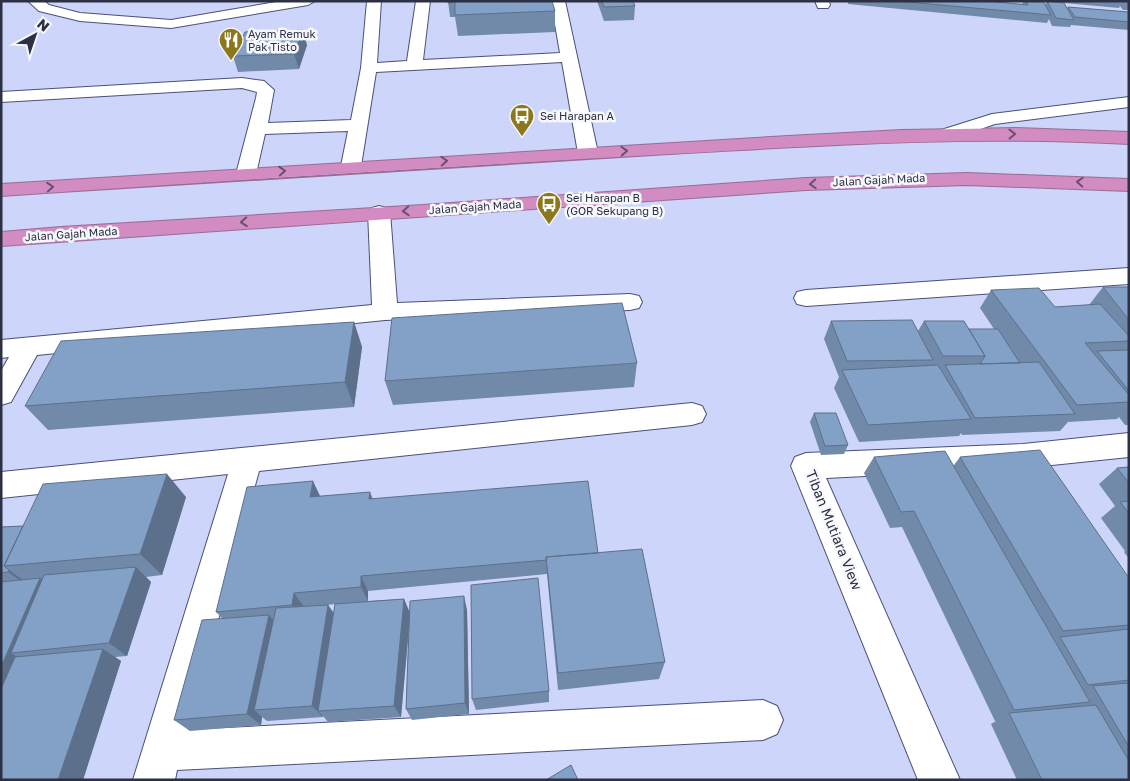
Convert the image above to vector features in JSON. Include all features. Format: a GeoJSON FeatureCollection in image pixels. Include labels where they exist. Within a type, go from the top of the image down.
{"type":"FeatureCollection","features":[{"type":"Feature","properties":{"kind":"highway"},"geometry":{"type":"LineString","coordinates":[[1,190],[351,166],[945,135],[1034,134],[1129,138]]}},
{"type":"Feature","properties":{"kind":"highway","name":"Jalan Gajah Mada"},"geometry":{"type":"LineString","coordinates":[[1,239],[379,212],[479,208],[715,189],[942,178],[988,177],[1129,185]]}},
{"type":"Feature","properties":{"kind":"street"},"geometry":{"type":"LineString","coordinates":[[36,1],[44,8],[80,17],[163,24],[189,22],[308,1]]}},
{"type":"Feature","properties":{"kind":"street"},"geometry":{"type":"LineString","coordinates":[[351,166],[369,68],[374,1]]}},
{"type":"Feature","properties":{"kind":"street"},"geometry":{"type":"LineString","coordinates":[[414,66],[423,1]]}},
{"type":"Feature","properties":{"kind":"street"},"geometry":{"type":"LineString","coordinates":[[558,1],[588,153]]}},
{"type":"Feature","properties":{"kind":"street"},"geometry":{"type":"LineString","coordinates":[[369,68],[570,57]]}},
{"type":"Feature","properties":{"kind":"street"},"geometry":{"type":"LineString","coordinates":[[1,97],[242,83],[258,85],[266,90],[246,174]]}},
{"type":"Feature","properties":{"kind":"street"},"geometry":{"type":"LineString","coordinates":[[945,135],[992,119],[1129,102]]}},
{"type":"Feature","properties":{"kind":"street"},"geometry":{"type":"LineString","coordinates":[[258,129],[358,125]]}},
{"type":"Feature","properties":{"kind":"street"},"geometry":{"type":"LineString","coordinates":[[379,212],[385,312]]}},
{"type":"Feature","properties":{"kind":"street"},"geometry":{"type":"LineString","coordinates":[[806,298],[1129,276]]}},
{"type":"Feature","properties":{"kind":"street"},"geometry":{"type":"LineString","coordinates":[[1,349],[385,312],[630,302]]}},
{"type":"Feature","properties":{"kind":"street"},"geometry":{"type":"LineString","coordinates":[[1,395],[29,346]]}},
{"type":"Feature","properties":{"kind":"street"},"geometry":{"type":"LineString","coordinates":[[1,485],[692,414]]}},
{"type":"Feature","properties":{"kind":"street","name":"Tiban Mutiara View"},"geometry":{"type":"LineString","coordinates":[[939,780],[806,466],[1032,468],[1129,445]]}},
{"type":"Feature","properties":{"kind":"street"},"geometry":{"type":"LineString","coordinates":[[247,460],[159,765],[763,720]]}},
{"type":"Feature","properties":{"kind":"building"},"geometry":{"type":"Polygon","coordinates":[[[455,1],[552,1],[555,11],[455,15],[455,1]]]}},
{"type":"Feature","properties":{"kind":"building"},"geometry":{"type":"Polygon","coordinates":[[[602,1],[633,1],[635,6],[604,7],[602,1]]]}},
{"type":"Feature","properties":{"kind":"building"},"geometry":{"type":"Polygon","coordinates":[[[897,1],[986,1],[1028,5],[1026,1],[1043,1],[1051,15],[897,1]]]}},
{"type":"Feature","properties":{"kind":"building"},"geometry":{"type":"Polygon","coordinates":[[[1047,1],[1064,3],[1074,20],[1056,18],[1047,1]]]}},
{"type":"Feature","properties":{"kind":"building"},"geometry":{"type":"Polygon","coordinates":[[[1068,7],[1129,12],[1129,22],[1075,17],[1068,7]]]}},
{"type":"Feature","properties":{"kind":"building"},"geometry":{"type":"Polygon","coordinates":[[[303,30],[294,54],[233,56],[245,32],[303,30]]]}},
{"type":"Feature","properties":{"kind":"building"},"geometry":{"type":"Polygon","coordinates":[[[1103,287],[1129,287],[1129,320],[1103,287]]]}},
{"type":"Feature","properties":{"kind":"building"},"geometry":{"type":"Polygon","coordinates":[[[1039,288],[1055,307],[1100,304],[1129,336],[1129,341],[1085,343],[1129,395],[1129,402],[1077,405],[991,290],[1039,288]]]}},
{"type":"Feature","properties":{"kind":"building"},"geometry":{"type":"Polygon","coordinates":[[[622,303],[637,363],[385,381],[392,318],[622,303]]]}},
{"type":"Feature","properties":{"kind":"building"},"geometry":{"type":"Polygon","coordinates":[[[912,320],[933,360],[847,361],[831,321],[912,320]]]}},
{"type":"Feature","properties":{"kind":"building"},"geometry":{"type":"Polygon","coordinates":[[[924,321],[964,321],[985,356],[943,356],[924,321]]]}},
{"type":"Feature","properties":{"kind":"building"},"geometry":{"type":"Polygon","coordinates":[[[354,322],[345,382],[25,406],[61,341],[354,322]]]}},
{"type":"Feature","properties":{"kind":"building"},"geometry":{"type":"Polygon","coordinates":[[[969,329],[998,329],[1020,363],[980,364],[985,356],[969,329]]]}},
{"type":"Feature","properties":{"kind":"building"},"geometry":{"type":"Polygon","coordinates":[[[1129,350],[1129,391],[1097,351],[1129,350]]]}},
{"type":"Feature","properties":{"kind":"building"},"geometry":{"type":"Polygon","coordinates":[[[1039,362],[1075,414],[975,418],[945,365],[1039,362]]]}},
{"type":"Feature","properties":{"kind":"building"},"geometry":{"type":"Polygon","coordinates":[[[938,365],[971,419],[868,425],[842,370],[938,365]]]}},
{"type":"Feature","properties":{"kind":"building"},"geometry":{"type":"Polygon","coordinates":[[[814,413],[836,413],[848,445],[825,446],[814,413]]]}},
{"type":"Feature","properties":{"kind":"building"},"geometry":{"type":"Polygon","coordinates":[[[1040,450],[1129,578],[1129,625],[1063,631],[960,457],[1040,450]]]}},
{"type":"Feature","properties":{"kind":"building"},"geometry":{"type":"Polygon","coordinates":[[[945,451],[1090,702],[1014,710],[914,511],[901,512],[874,457],[945,451]]]}},
{"type":"Feature","properties":{"kind":"building"},"geometry":{"type":"Polygon","coordinates":[[[1129,467],[1129,483],[1117,468],[1129,467]]]}},
{"type":"Feature","properties":{"kind":"building"},"geometry":{"type":"Polygon","coordinates":[[[167,474],[140,554],[4,566],[43,484],[167,474]]]}},
{"type":"Feature","properties":{"kind":"building"},"geometry":{"type":"Polygon","coordinates":[[[313,481],[310,497],[370,492],[369,499],[588,481],[598,553],[546,557],[547,560],[361,576],[361,587],[294,593],[292,605],[216,612],[247,487],[313,481]]]}},
{"type":"Feature","properties":{"kind":"building"},"geometry":{"type":"Polygon","coordinates":[[[1129,501],[1129,513],[1120,502],[1129,501]]]}},
{"type":"Feature","properties":{"kind":"building"},"geometry":{"type":"Polygon","coordinates":[[[23,526],[4,566],[9,570],[8,572],[1,573],[1,527],[23,526]]]}},
{"type":"Feature","properties":{"kind":"building"},"geometry":{"type":"Polygon","coordinates":[[[642,549],[665,662],[558,673],[546,557],[642,549]]]}},
{"type":"Feature","properties":{"kind":"building"},"geometry":{"type":"Polygon","coordinates":[[[136,567],[109,643],[11,653],[44,575],[136,567]]]}},
{"type":"Feature","properties":{"kind":"building"},"geometry":{"type":"Polygon","coordinates":[[[40,578],[1,667],[1,582],[40,578]]]}},
{"type":"Feature","properties":{"kind":"building"},"geometry":{"type":"Polygon","coordinates":[[[538,578],[549,691],[472,699],[471,585],[538,578]]]}},
{"type":"Feature","properties":{"kind":"building"},"geometry":{"type":"Polygon","coordinates":[[[464,596],[465,703],[406,709],[410,601],[464,596]]]}},
{"type":"Feature","properties":{"kind":"building"},"geometry":{"type":"Polygon","coordinates":[[[404,599],[394,706],[318,711],[335,604],[404,599]]]}},
{"type":"Feature","properties":{"kind":"building"},"geometry":{"type":"Polygon","coordinates":[[[328,605],[312,706],[254,710],[276,608],[328,605]]]}},
{"type":"Feature","properties":{"kind":"building"},"geometry":{"type":"Polygon","coordinates":[[[269,615],[247,714],[174,720],[202,620],[269,615]]]}},
{"type":"Feature","properties":{"kind":"building"},"geometry":{"type":"Polygon","coordinates":[[[1129,629],[1129,680],[1088,685],[1060,637],[1129,629]]]}},
{"type":"Feature","properties":{"kind":"building"},"geometry":{"type":"Polygon","coordinates":[[[103,649],[58,780],[1,780],[1,689],[15,657],[103,649]]]}},
{"type":"Feature","properties":{"kind":"building"},"geometry":{"type":"Polygon","coordinates":[[[1129,683],[1129,747],[1093,686],[1129,683]]]}},
{"type":"Feature","properties":{"kind":"building"},"geometry":{"type":"Polygon","coordinates":[[[1096,705],[1129,761],[1129,780],[1042,780],[1009,713],[1096,705]]]}},
{"type":"Feature","properties":{"kind":"building"},"geometry":{"type":"Polygon","coordinates":[[[571,765],[578,780],[546,780],[571,765]]]}},
{"type":"Feature","properties":{"kind":"place","name":"Ayam Remuk Pak Tisto"},"geometry":{"type":"Point","coordinates":[231,61]}},
{"type":"Feature","properties":{"kind":"place","name":"Sei Harapan A"},"geometry":{"type":"Point","coordinates":[522,137]}},
{"type":"Feature","properties":{"kind":"place","name":"Sei Harapan B (GOR Sekupang B)"},"geometry":{"type":"Point","coordinates":[549,225]}}]}
